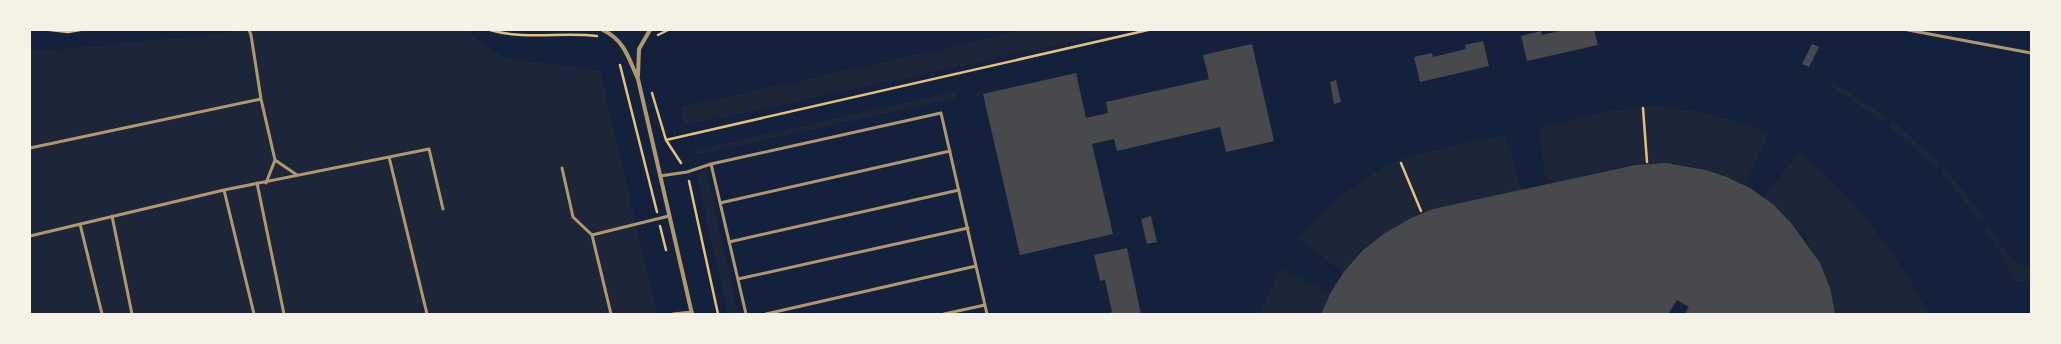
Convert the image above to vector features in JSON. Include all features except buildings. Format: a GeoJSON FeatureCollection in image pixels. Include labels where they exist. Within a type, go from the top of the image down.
{"type":"FeatureCollection","features":[{"type":"Feature","properties":{"kind":"street"},"geometry":{"type":"LineString","coordinates":[[603,30],[614,36],[624,47],[638,78],[692,313]]}},
{"type":"Feature","properties":{"kind":"street"},"geometry":{"type":"LineString","coordinates":[[638,78],[638,49],[650,30]]}},
{"type":"Feature","properties":{"kind":"lane"},"geometry":{"type":"LineString","coordinates":[[249,30],[252,34]]}},
{"type":"Feature","properties":{"kind":"lane"},"geometry":{"type":"LineString","coordinates":[[253,30],[252,34],[261,98],[274,160],[266,182]]}},
{"type":"Feature","properties":{"kind":"lane"},"geometry":{"type":"LineString","coordinates":[[1908,30],[2031,53]]}},
{"type":"Feature","properties":{"kind":"lane"},"geometry":{"type":"LineString","coordinates":[[30,148],[261,98]]}},
{"type":"Feature","properties":{"kind":"lane"},"geometry":{"type":"LineString","coordinates":[[660,176],[687,172],[711,164],[941,113],[987,314]]}},
{"type":"Feature","properties":{"kind":"lane"},"geometry":{"type":"LineString","coordinates":[[30,236],[224,190],[429,149],[443,209]]}},
{"type":"Feature","properties":{"kind":"lane"},"geometry":{"type":"LineString","coordinates":[[720,203],[950,152]]}},
{"type":"Feature","properties":{"kind":"lane"},"geometry":{"type":"LineString","coordinates":[[389,157],[427,314]]}},
{"type":"Feature","properties":{"kind":"lane"},"geometry":{"type":"LineString","coordinates":[[274,160],[297,175]]}},
{"type":"Feature","properties":{"kind":"lane"},"geometry":{"type":"LineString","coordinates":[[711,164],[746,314]]}},
{"type":"Feature","properties":{"kind":"lane"},"geometry":{"type":"LineString","coordinates":[[562,168],[574,217],[592,236],[612,314]]}},
{"type":"Feature","properties":{"kind":"lane"},"geometry":{"type":"LineString","coordinates":[[257,183],[284,314]]}},
{"type":"Feature","properties":{"kind":"lane"},"geometry":{"type":"LineString","coordinates":[[224,190],[254,314]]}},
{"type":"Feature","properties":{"kind":"lane"},"geometry":{"type":"LineString","coordinates":[[729,242],[959,190]]}},
{"type":"Feature","properties":{"kind":"lane"},"geometry":{"type":"LineString","coordinates":[[112,216],[132,314]]}},
{"type":"Feature","properties":{"kind":"lane"},"geometry":{"type":"LineString","coordinates":[[592,236],[669,216]]}},
{"type":"Feature","properties":{"kind":"lane"},"geometry":{"type":"LineString","coordinates":[[80,224],[102,314]]}},
{"type":"Feature","properties":{"kind":"lane"},"geometry":{"type":"LineString","coordinates":[[738,279],[968,228]]}},
{"type":"Feature","properties":{"kind":"lane"},"geometry":{"type":"LineString","coordinates":[[766,314],[976,266]]}},
{"type":"Feature","properties":{"kind":"lane"},"geometry":{"type":"LineString","coordinates":[[944,314],[985,305]]}},
{"type":"Feature","properties":{"kind":"lane"},"geometry":{"type":"LineString","coordinates":[[673,314],[692,313]]}},
{"type":"Feature","properties":{"kind":"path"},"geometry":{"type":"LineString","coordinates":[[50,30],[68,32],[80,30]]}},
{"type":"Feature","properties":{"kind":"path"},"geometry":{"type":"LineString","coordinates":[[490,30],[514,36],[581,35],[603,37]]}},
{"type":"Feature","properties":{"kind":"path"},"geometry":{"type":"LineString","coordinates":[[666,140],[1148,30]]}},
{"type":"Feature","properties":{"kind":"path"},"geometry":{"type":"LineString","coordinates":[[619,59],[667,254]]}},
{"type":"Feature","properties":{"kind":"path"},"geometry":{"type":"LineString","coordinates":[[1643,108],[1646,162]]}},
{"type":"Feature","properties":{"kind":"path"},"geometry":{"type":"LineString","coordinates":[[1401,163],[1421,211]]}},
{"type":"Feature","properties":{"kind":"shaded area"},"geometry":{"type":"Polygon","coordinates":[[[252,30],[466,30],[504,58],[600,70],[657,314],[30,314],[30,49],[39,51],[252,30]]]}},
{"type":"Feature","properties":{"kind":"shaded area"},"geometry":{"type":"Polygon","coordinates":[[[1024,30],[1127,30],[685,126],[681,107],[1024,30]]]}},
{"type":"Feature","properties":{"kind":"shaded area"},"geometry":{"type":"Polygon","coordinates":[[[1833,81],[1887,117],[1883,122],[1830,86],[1833,81]]]}},
{"type":"Feature","properties":{"kind":"shaded area"},"geometry":{"type":"Polygon","coordinates":[[[956,91],[957,98],[697,155],[695,150],[956,91]]]}},
{"type":"Feature","properties":{"kind":"shaded area"},"geometry":{"type":"Polygon","coordinates":[[[1656,106],[1685,109],[1728,118],[1769,134],[1745,185],[1707,170],[1687,165],[1651,163],[1620,167],[1546,185],[1539,127],[1606,111],[1656,106]]]}},
{"type":"Feature","properties":{"kind":"shaded area"},"geometry":{"type":"Polygon","coordinates":[[[1893,121],[1940,163],[1936,168],[1889,126],[1893,121]]]}},
{"type":"Feature","properties":{"kind":"shaded area"},"geometry":{"type":"Polygon","coordinates":[[[1505,135],[1522,190],[1411,218],[1385,233],[1363,250],[1343,273],[1298,238],[1323,212],[1350,189],[1364,179],[1395,162],[1446,147],[1505,135]]]}},
{"type":"Feature","properties":{"kind":"shaded area"},"geometry":{"type":"Polygon","coordinates":[[[1799,152],[1839,189],[1872,226],[1902,267],[1929,314],[1835,314],[1825,279],[1811,248],[1790,221],[1763,197],[1799,152]]]}},
{"type":"Feature","properties":{"kind":"shaded area"},"geometry":{"type":"Polygon","coordinates":[[[1945,168],[1984,217],[1978,221],[1941,173],[1945,168]]]}},
{"type":"Feature","properties":{"kind":"shaded area"},"geometry":{"type":"Polygon","coordinates":[[[706,171],[738,314],[728,314],[696,174],[706,171]]]}},
{"type":"Feature","properties":{"kind":"shaded area"},"geometry":{"type":"Polygon","coordinates":[[[1989,225],[2006,252],[2016,262],[2031,268],[2031,280],[2015,284],[2000,252],[1984,228],[1989,225]]]}},
{"type":"Feature","properties":{"kind":"shaded area"},"geometry":{"type":"Polygon","coordinates":[[[1280,269],[1331,292],[1321,314],[1259,314],[1280,269]]]}}]}
